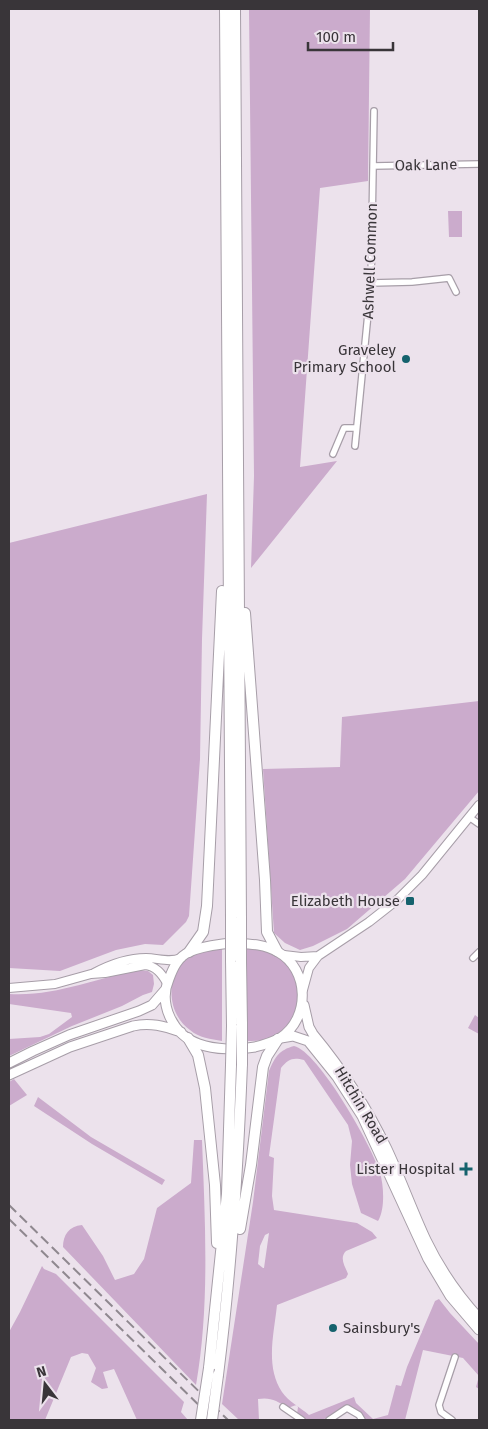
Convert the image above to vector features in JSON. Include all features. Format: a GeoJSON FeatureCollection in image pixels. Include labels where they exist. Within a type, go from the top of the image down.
{"type":"FeatureCollection","features":[{"type":"Feature","properties":{"kind":"highway"},"geometry":{"type":"LineString","coordinates":[[225,9],[228,537],[236,918]]}},
{"type":"Feature","properties":{"kind":"highway"},"geometry":{"type":"LineString","coordinates":[[212,1420],[231,1268],[242,1064],[237,1025],[236,961],[239,564],[235,9]]}},
{"type":"Feature","properties":{"kind":"highway"},"geometry":{"type":"LineString","coordinates":[[185,955],[204,932],[209,880],[219,638],[223,574],[228,537]]}},
{"type":"Feature","properties":{"kind":"highway"},"geometry":{"type":"LineString","coordinates":[[239,564],[248,646],[267,932],[279,953]]}},
{"type":"Feature","properties":{"kind":"highway"},"geometry":{"type":"LineString","coordinates":[[201,1420],[209,1368],[227,1194],[231,1065],[237,1025]]}},
{"type":"Feature","properties":{"kind":"highway"},"geometry":{"type":"LineString","coordinates":[[185,1035],[198,1056],[205,1088],[215,1185],[218,1284]]}},
{"type":"Feature","properties":{"kind":"highway"},"geometry":{"type":"LineString","coordinates":[[231,1268],[251,1165],[263,1067],[267,1056],[279,1038]]}},
{"type":"Feature","properties":{"kind":"main road"},"geometry":{"type":"LineString","coordinates":[[91,974],[105,974],[139,965],[150,965],[160,972],[166,986],[167,1008],[174,1023],[185,1035],[197,1043],[235,1049],[257,1046],[279,1038],[293,1026],[297,1019],[309,968],[318,956],[369,922],[397,900],[422,875],[479,805]]}},
{"type":"Feature","properties":{"kind":"main road"},"geometry":{"type":"LineString","coordinates":[[9,988],[54,984],[91,974],[104,967],[136,958],[155,958],[170,961],[212,945],[230,943],[259,945],[292,957],[318,956]]}},
{"type":"Feature","properties":{"kind":"main road"},"geometry":{"type":"LineString","coordinates":[[279,953],[296,970],[303,994]]}},
{"type":"Feature","properties":{"kind":"main road"},"geometry":{"type":"LineString","coordinates":[[11,1062],[69,1036],[152,1005],[166,986],[171,972],[185,955]]}},
{"type":"Feature","properties":{"kind":"main road","name":"Hitchin Road"},"geometry":{"type":"LineString","coordinates":[[303,994],[310,1028],[344,1074],[368,1113],[387,1150],[433,1254],[457,1290],[479,1318]]}},
{"type":"Feature","properties":{"kind":"main road"},"geometry":{"type":"LineString","coordinates":[[9,1075],[70,1046],[132,1026],[153,1024],[185,1035]]}},
{"type":"Feature","properties":{"kind":"main road","name":"Hitchin Road"},"geometry":{"type":"LineString","coordinates":[[279,1038],[293,1036],[308,1041],[338,1077],[362,1116],[428,1259],[450,1296],[479,1330]]}},
{"type":"Feature","properties":{"kind":"street","name":"Ashwell Common"},"geometry":{"type":"LineString","coordinates":[[355,446],[371,283],[374,111]]}},
{"type":"Feature","properties":{"kind":"street","name":"Oak Lane"},"geometry":{"type":"LineString","coordinates":[[373,166],[479,164]]}},
{"type":"Feature","properties":{"kind":"street"},"geometry":{"type":"LineString","coordinates":[[371,283],[412,282],[449,278],[456,292]]}},
{"type":"Feature","properties":{"kind":"street"},"geometry":{"type":"LineString","coordinates":[[333,454],[344,428],[356,428]]}},
{"type":"Feature","properties":{"kind":"street"},"geometry":{"type":"LineString","coordinates":[[469,817],[479,824]]}},
{"type":"Feature","properties":{"kind":"street"},"geometry":{"type":"LineString","coordinates":[[473,958],[479,952]]}},
{"type":"Feature","properties":{"kind":"street"},"geometry":{"type":"LineString","coordinates":[[452,1420],[441,1412],[439,1405],[455,1357]]}},
{"type":"Feature","properties":{"kind":"street"},"geometry":{"type":"LineString","coordinates":[[283,1407],[302,1420]]}},
{"type":"Feature","properties":{"kind":"street"},"geometry":{"type":"LineString","coordinates":[[329,1420],[347,1408],[354,1411],[362,1420]]}},
{"type":"Feature","properties":{"kind":"shaded area"},"geometry":{"type":"Polygon","coordinates":[[[249,9],[370,9],[368,181],[320,188],[300,467],[337,461],[251,568],[254,476],[249,9]]]}},
{"type":"Feature","properties":{"kind":"shaded area"},"geometry":{"type":"Polygon","coordinates":[[[448,211],[462,211],[462,237],[449,237],[448,211]]]}},
{"type":"Feature","properties":{"kind":"shaded area"},"geometry":{"type":"Polygon","coordinates":[[[207,494],[200,759],[189,916],[186,922],[163,945],[145,944],[116,950],[60,971],[9,968],[9,543],[207,494]]]}},
{"type":"Feature","properties":{"kind":"shaded area"},"geometry":{"type":"Polygon","coordinates":[[[479,701],[479,791],[405,879],[347,929],[313,946],[300,950],[285,943],[274,933],[263,769],[340,767],[342,717],[479,701]]]}},
{"type":"Feature","properties":{"kind":"shaded area"},"geometry":{"type":"Polygon","coordinates":[[[222,947],[222,1041],[197,1035],[181,1022],[172,1000],[172,988],[174,976],[179,966],[188,957],[199,951],[222,947]]]}},
{"type":"Feature","properties":{"kind":"shaded area"},"geometry":{"type":"Polygon","coordinates":[[[245,947],[275,955],[285,963],[292,973],[296,985],[298,997],[296,1009],[291,1020],[283,1030],[263,1040],[246,1041],[245,947]]]}},
{"type":"Feature","properties":{"kind":"shaded area"},"geometry":{"type":"Polygon","coordinates":[[[139,970],[148,971],[153,975],[154,984],[152,992],[72,1026],[9,1056],[9,1039],[40,1037],[49,1034],[72,1017],[71,1013],[9,1004],[9,994],[42,993],[59,990],[139,970]]]}},
{"type":"Feature","properties":{"kind":"shaded area"},"geometry":{"type":"Polygon","coordinates":[[[475,1015],[479,1018],[479,1034],[468,1028],[475,1015]]]}},
{"type":"Feature","properties":{"kind":"shaded area"},"geometry":{"type":"Polygon","coordinates":[[[294,1046],[317,1064],[343,1102],[367,1143],[380,1173],[383,1191],[382,1211],[378,1221],[361,1213],[352,1184],[350,1165],[352,1141],[348,1125],[304,1060],[294,1059],[288,1061],[281,1068],[269,1156],[274,1158],[272,1196],[274,1210],[357,1223],[372,1232],[377,1238],[346,1251],[343,1259],[348,1274],[346,1278],[277,1305],[272,1350],[274,1372],[282,1392],[296,1405],[288,1408],[274,1400],[258,1399],[259,1420],[239,1420],[222,1404],[253,1202],[269,1071],[278,1055],[294,1046]],[[269,1233],[265,1235],[260,1246],[258,1264],[264,1268],[269,1233]]]}},
{"type":"Feature","properties":{"kind":"shaded area"},"geometry":{"type":"Polygon","coordinates":[[[14,1079],[27,1095],[9,1106],[9,1082],[14,1079]]]}},
{"type":"Feature","properties":{"kind":"shaded area"},"geometry":{"type":"Polygon","coordinates":[[[38,1097],[91,1137],[165,1180],[162,1185],[92,1144],[34,1106],[38,1097]]]}},
{"type":"Feature","properties":{"kind":"shaded area"},"geometry":{"type":"Polygon","coordinates":[[[194,1140],[202,1140],[205,1263],[203,1324],[196,1385],[63,1247],[64,1239],[70,1229],[82,1225],[103,1256],[115,1280],[134,1274],[144,1259],[157,1208],[191,1183],[194,1140]]]}},
{"type":"Feature","properties":{"kind":"shaded area"},"geometry":{"type":"Polygon","coordinates":[[[42,1266],[44,1269],[56,1274],[184,1402],[181,1412],[188,1420],[137,1420],[114,1369],[103,1372],[108,1388],[102,1389],[91,1382],[96,1368],[88,1354],[82,1353],[71,1357],[45,1420],[9,1420],[9,1332],[42,1266]]]}},
{"type":"Feature","properties":{"kind":"shaded area"},"geometry":{"type":"Polygon","coordinates":[[[439,1299],[479,1344],[479,1376],[463,1358],[423,1350],[405,1420],[365,1420],[361,1414],[348,1406],[323,1420],[304,1420],[297,1414],[298,1407],[309,1415],[354,1397],[356,1403],[373,1419],[388,1415],[396,1385],[401,1386],[435,1301],[439,1299]]]}},
{"type":"Feature","properties":{"kind":"shaded area"},"geometry":{"type":"Polygon","coordinates":[[[479,1376],[479,1389],[476,1387],[479,1376]]]}},
{"type":"Feature","properties":{"kind":"railway"},"geometry":{"type":"LineString","coordinates":[[9,1205],[228,1420]]}},
{"type":"Feature","properties":{"kind":"railway"},"geometry":{"type":"LineString","coordinates":[[9,1219],[214,1420]]}},
{"type":"Feature","properties":{"kind":"place","name":"Graveley Primary School"},"geometry":{"type":"Point","coordinates":[406,359]}},
{"type":"Feature","properties":{"kind":"place","name":"Elizabeth House"},"geometry":{"type":"Point","coordinates":[410,901]}},
{"type":"Feature","properties":{"kind":"place","name":"Lister Hospital"},"geometry":{"type":"Point","coordinates":[466,1169]}},
{"type":"Feature","properties":{"kind":"place","name":"Sainsbury's"},"geometry":{"type":"Point","coordinates":[333,1328]}}]}
